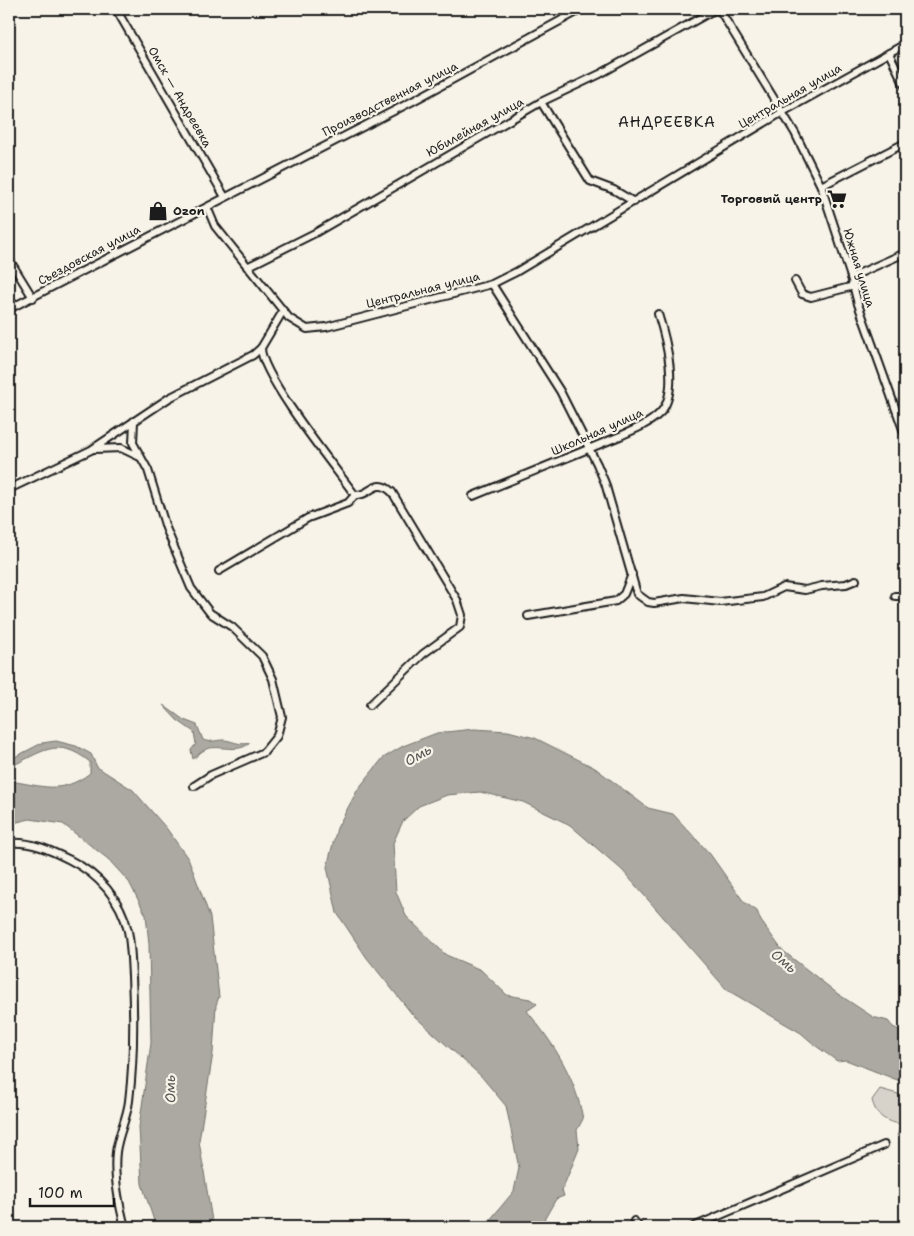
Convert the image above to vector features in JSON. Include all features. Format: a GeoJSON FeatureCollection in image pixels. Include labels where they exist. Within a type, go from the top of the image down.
{"type":"FeatureCollection","features":[{"type":"Feature","properties":{"kind":"street","name":"Омск — Андреевка"},"geometry":{"type":"LineString","coordinates":[[116,9],[225,197]]}},
{"type":"Feature","properties":{"kind":"street","name":"Производственная улица"},"geometry":{"type":"LineString","coordinates":[[207,207],[476,67],[582,9]]}},
{"type":"Feature","properties":{"kind":"street","name":"Юбилейная улица"},"geometry":{"type":"LineString","coordinates":[[248,267],[385,194],[443,157],[541,102],[600,74],[718,9]]}},
{"type":"Feature","properties":{"kind":"street","name":"Южная улица"},"geometry":{"type":"LineString","coordinates":[[718,9],[795,133],[821,186],[905,435]]}},
{"type":"Feature","properties":{"kind":"street","name":"Центральная улица"},"geometry":{"type":"LineString","coordinates":[[207,207],[215,226],[283,311],[300,326],[314,329],[492,284],[634,202],[781,113],[905,44]]}},
{"type":"Feature","properties":{"kind":"street"},"geometry":{"type":"LineString","coordinates":[[889,53],[905,86]]}},
{"type":"Feature","properties":{"kind":"street"},"geometry":{"type":"LineString","coordinates":[[541,102],[590,181],[614,190],[634,202]]}},
{"type":"Feature","properties":{"kind":"street"},"geometry":{"type":"LineString","coordinates":[[821,186],[905,143]]}},
{"type":"Feature","properties":{"kind":"street","name":"Съездовская улица"},"geometry":{"type":"LineString","coordinates":[[9,309],[207,207]]}},
{"type":"Feature","properties":{"kind":"street"},"geometry":{"type":"LineString","coordinates":[[851,277],[905,253]]}},
{"type":"Feature","properties":{"kind":"street"},"geometry":{"type":"LineString","coordinates":[[9,260],[33,298]]}},
{"type":"Feature","properties":{"kind":"street"},"geometry":{"type":"LineString","coordinates":[[796,281],[802,294],[811,296],[854,286]]}},
{"type":"Feature","properties":{"kind":"street"},"geometry":{"type":"LineString","coordinates":[[492,284],[560,391],[605,483],[637,594],[648,602],[654,603],[684,598],[720,602],[763,597],[784,587],[805,590],[846,584],[856,580]]}},
{"type":"Feature","properties":{"kind":"street"},"geometry":{"type":"LineString","coordinates":[[9,489],[91,450],[169,398],[233,366],[261,348],[283,311]]}},
{"type":"Feature","properties":{"kind":"street","name":"Школьная улица"},"geometry":{"type":"LineString","coordinates":[[473,496],[544,469],[642,426],[664,408],[669,396],[670,377],[666,347],[658,314]]}},
{"type":"Feature","properties":{"kind":"street"},"geometry":{"type":"LineString","coordinates":[[261,348],[265,364],[292,409],[355,496]]}},
{"type":"Feature","properties":{"kind":"street"},"geometry":{"type":"LineString","coordinates":[[134,421],[132,438],[143,459],[166,528],[191,588],[210,613],[232,627],[262,656],[273,678],[282,717],[277,736],[264,752],[211,775],[194,786]]}},
{"type":"Feature","properties":{"kind":"street"},"geometry":{"type":"LineString","coordinates":[[91,450],[122,448],[131,451],[143,459]]}},
{"type":"Feature","properties":{"kind":"street"},"geometry":{"type":"LineString","coordinates":[[218,570],[308,518],[348,503],[355,496],[360,496],[375,486],[381,486],[392,492],[457,600],[462,615],[460,627],[424,654],[370,705]]}},
{"type":"Feature","properties":{"kind":"street"},"geometry":{"type":"LineString","coordinates":[[528,616],[616,601],[624,594],[632,573]]}},
{"type":"Feature","properties":{"kind":"street"},"geometry":{"type":"LineString","coordinates":[[895,596],[905,596]]}},
{"type":"Feature","properties":{"kind":"street"},"geometry":{"type":"LineString","coordinates":[[9,843],[29,843],[44,848],[92,872],[104,884],[115,900],[128,930],[134,1010],[133,1055],[129,1103],[116,1152],[116,1172],[125,1227]]}},
{"type":"Feature","properties":{"kind":"street"},"geometry":{"type":"LineString","coordinates":[[693,1227],[884,1145]]}},
{"type":"Feature","properties":{"kind":"street"},"geometry":{"type":"LineString","coordinates":[[634,1221],[638,1227]]}},
{"type":"Feature","properties":{"kind":"shaded area"},"geometry":{"type":"Polygon","coordinates":[[[880,1089],[905,1096],[905,1137],[897,1136],[901,1124],[886,1120],[876,1110],[872,1100],[880,1089]]]}},
{"type":"Feature","properties":{"kind":"water"},"geometry":{"type":"Polygon","coordinates":[[[163,705],[184,720],[197,725],[203,740],[226,740],[242,744],[250,743],[241,748],[207,749],[193,759],[191,750],[196,744],[194,732],[177,720],[163,705]]]}},
{"type":"Feature","properties":{"kind":"water","name":"Омь"},"geometry":{"type":"Polygon","coordinates":[[[474,729],[508,731],[535,738],[595,768],[648,808],[673,814],[710,854],[744,902],[757,911],[761,921],[782,950],[838,994],[873,1017],[888,1021],[893,1027],[905,1033],[905,1083],[846,1060],[837,1061],[801,1033],[727,990],[622,870],[570,825],[523,802],[480,792],[447,795],[419,806],[403,821],[393,843],[396,892],[406,916],[446,955],[481,970],[507,995],[530,999],[537,1004],[527,1011],[562,1061],[575,1089],[583,1119],[577,1130],[579,1149],[562,1190],[564,1196],[556,1199],[540,1227],[484,1227],[514,1191],[519,1168],[506,1106],[481,1076],[412,1014],[367,958],[337,913],[327,867],[337,828],[358,789],[383,758],[403,746],[437,733],[474,729]]]}},
{"type":"Feature","properties":{"kind":"water","name":"Омь"},"geometry":{"type":"Polygon","coordinates":[[[56,741],[76,746],[91,754],[97,767],[133,790],[167,829],[189,860],[210,917],[219,997],[216,1005],[213,1053],[199,1141],[213,1227],[156,1227],[142,1184],[139,1127],[151,1043],[149,944],[146,915],[129,882],[108,859],[63,824],[30,819],[9,824],[9,781],[60,787],[69,785],[90,773],[90,762],[68,749],[58,748],[40,752],[9,767],[9,760],[42,743],[56,741]]]}},
{"type":"Feature","properties":{"kind":"place","name":"Торговый центр"},"geometry":{"type":"Point","coordinates":[837,199]}},
{"type":"Feature","properties":{"kind":"place","name":"Ozon"},"geometry":{"type":"Point","coordinates":[158,211]}},
{"type":"Feature","properties":{"kind":"district","name":"АНДРЕЕВКА"},"geometry":{"type":"Point","coordinates":[667,122]}}]}
